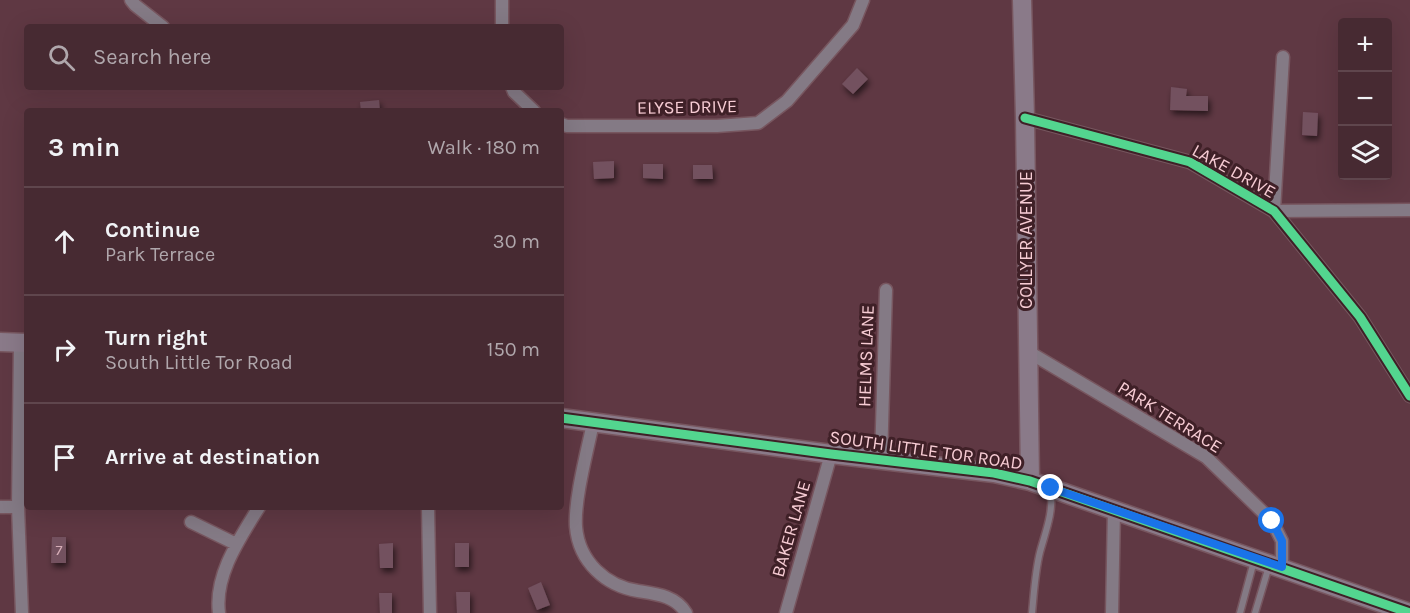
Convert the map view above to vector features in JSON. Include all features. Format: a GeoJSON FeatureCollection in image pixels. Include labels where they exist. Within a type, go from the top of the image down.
{"type":"FeatureCollection","features":[{"type":"Feature","properties":{"kind":"street"},"geometry":{"type":"LineString","coordinates":[[131,0],[159,24]]}},
{"type":"Feature","properties":{"kind":"street"},"geometry":{"type":"LineString","coordinates":[[502,0],[502,24]]}},
{"type":"Feature","properties":{"kind":"street","name":"ELYSE DRIVE"},"geometry":{"type":"LineString","coordinates":[[564,125],[717,126],[758,123],[787,101],[853,25],[863,0]]}},
{"type":"Feature","properties":{"kind":"street","name":"COLLYER AVENUE"},"geometry":{"type":"LineString","coordinates":[[1022,0],[1030,481]]}},
{"type":"Feature","properties":{"kind":"street"},"geometry":{"type":"LineString","coordinates":[[1283,57],[1274,212],[1410,210]]}},
{"type":"Feature","properties":{"kind":"street"},"geometry":{"type":"LineString","coordinates":[[513,90],[531,108]]}},
{"type":"Feature","properties":{"kind":"street","name":"LAKE DRIVE"},"geometry":{"type":"LineString","coordinates":[[1025,118],[1190,162],[1274,212],[1360,316],[1410,396]]}},
{"type":"Feature","properties":{"kind":"street","name":"HELMS LANE"},"geometry":{"type":"LineString","coordinates":[[881,460],[886,290]]}},
{"type":"Feature","properties":{"kind":"street"},"geometry":{"type":"LineString","coordinates":[[0,342],[23,343],[18,507],[22,613]]}},
{"type":"Feature","properties":{"kind":"street","name":"PARK TERRACE"},"geometry":{"type":"LineString","coordinates":[[1027,351],[1206,457],[1272,521],[1282,541],[1269,562]]}},
{"type":"Feature","properties":{"kind":"street","name":"SOUTH LITTLE TOR ROAD"},"geometry":{"type":"LineString","coordinates":[[564,418],[994,473],[1030,481],[1269,562],[1410,613]]}},
{"type":"Feature","properties":{"kind":"street"},"geometry":{"type":"LineString","coordinates":[[593,423],[578,501],[576,528],[582,551],[594,569],[609,582],[627,589],[663,596],[681,604],[686,613]]}},
{"type":"Feature","properties":{"kind":"street","name":"BAKER LANE"},"geometry":{"type":"LineString","coordinates":[[786,613],[831,454]]}},
{"type":"Feature","properties":{"kind":"street"},"geometry":{"type":"LineString","coordinates":[[0,507],[18,507]]}},
{"type":"Feature","properties":{"kind":"street"},"geometry":{"type":"LineString","coordinates":[[1112,613],[1114,509]]}},
{"type":"Feature","properties":{"kind":"street"},"geometry":{"type":"LineString","coordinates":[[219,613],[221,583],[236,544],[257,510]]}},
{"type":"Feature","properties":{"kind":"street"},"geometry":{"type":"LineString","coordinates":[[428,510],[430,613]]}},
{"type":"Feature","properties":{"kind":"street"},"geometry":{"type":"LineString","coordinates":[[191,522],[236,544]]}},
{"type":"Feature","properties":{"kind":"lane"},"geometry":{"type":"LineString","coordinates":[[1032,613],[1038,562],[1050,523],[1051,488]]}},
{"type":"Feature","properties":{"kind":"lane"},"geometry":{"type":"LineString","coordinates":[[1240,613],[1269,562]]}},
{"type":"Feature","properties":{"kind":"lane"},"geometry":{"type":"LineString","coordinates":[[1255,613],[1269,562]]}},
{"type":"Feature","properties":{"kind":"building"},"geometry":{"type":"Polygon","coordinates":[[[857,68],[868,79],[853,94],[842,84],[857,68]]]}},
{"type":"Feature","properties":{"kind":"building"},"geometry":{"type":"Polygon","coordinates":[[[1171,87],[1187,89],[1186,96],[1208,96],[1208,111],[1170,110],[1171,87]]]}},
{"type":"Feature","properties":{"kind":"building"},"geometry":{"type":"Polygon","coordinates":[[[379,100],[380,108],[361,108],[360,102],[379,100]]]}},
{"type":"Feature","properties":{"kind":"building"},"geometry":{"type":"Polygon","coordinates":[[[1303,112],[1318,113],[1317,136],[1302,135],[1303,112]]]}},
{"type":"Feature","properties":{"kind":"building"},"geometry":{"type":"Polygon","coordinates":[[[614,161],[614,178],[594,179],[593,162],[614,161]]]}},
{"type":"Feature","properties":{"kind":"building"},"geometry":{"type":"Polygon","coordinates":[[[643,164],[663,164],[663,179],[643,178],[643,164]]]}},
{"type":"Feature","properties":{"kind":"building"},"geometry":{"type":"Polygon","coordinates":[[[693,165],[712,165],[713,179],[693,179],[693,165]]]}},
{"type":"Feature","properties":{"kind":"building"},"geometry":{"type":"Polygon","coordinates":[[[52,537],[66,537],[66,563],[51,563],[52,537]]]}},
{"type":"Feature","properties":{"kind":"building"},"geometry":{"type":"Polygon","coordinates":[[[393,543],[393,568],[380,568],[379,544],[393,543]]]}},
{"type":"Feature","properties":{"kind":"building"},"geometry":{"type":"Polygon","coordinates":[[[455,543],[469,543],[469,567],[455,567],[455,543]]]}},
{"type":"Feature","properties":{"kind":"building"},"geometry":{"type":"Polygon","coordinates":[[[541,582],[550,605],[537,610],[528,588],[541,582]]]}},
{"type":"Feature","properties":{"kind":"building"},"geometry":{"type":"Polygon","coordinates":[[[456,592],[470,592],[470,613],[457,613],[456,592]]]}},
{"type":"Feature","properties":{"kind":"building"},"geometry":{"type":"Polygon","coordinates":[[[379,593],[392,593],[392,613],[380,613],[379,593]]]}},
{"type":"Feature","properties":{"kind":"cycle path"},"geometry":{"type":"LineString","coordinates":[[1025,118],[1190,162],[1274,211],[1360,317],[1410,396]]}},
{"type":"Feature","properties":{"kind":"cycle path"},"geometry":{"type":"LineString","coordinates":[[564,418],[994,473],[1030,481],[1410,613]]}},
{"type":"Feature","properties":{"kind":"route"},"geometry":{"type":"LineString","coordinates":[[1051,488],[1282,567],[1282,541],[1272,521]]}}]}
